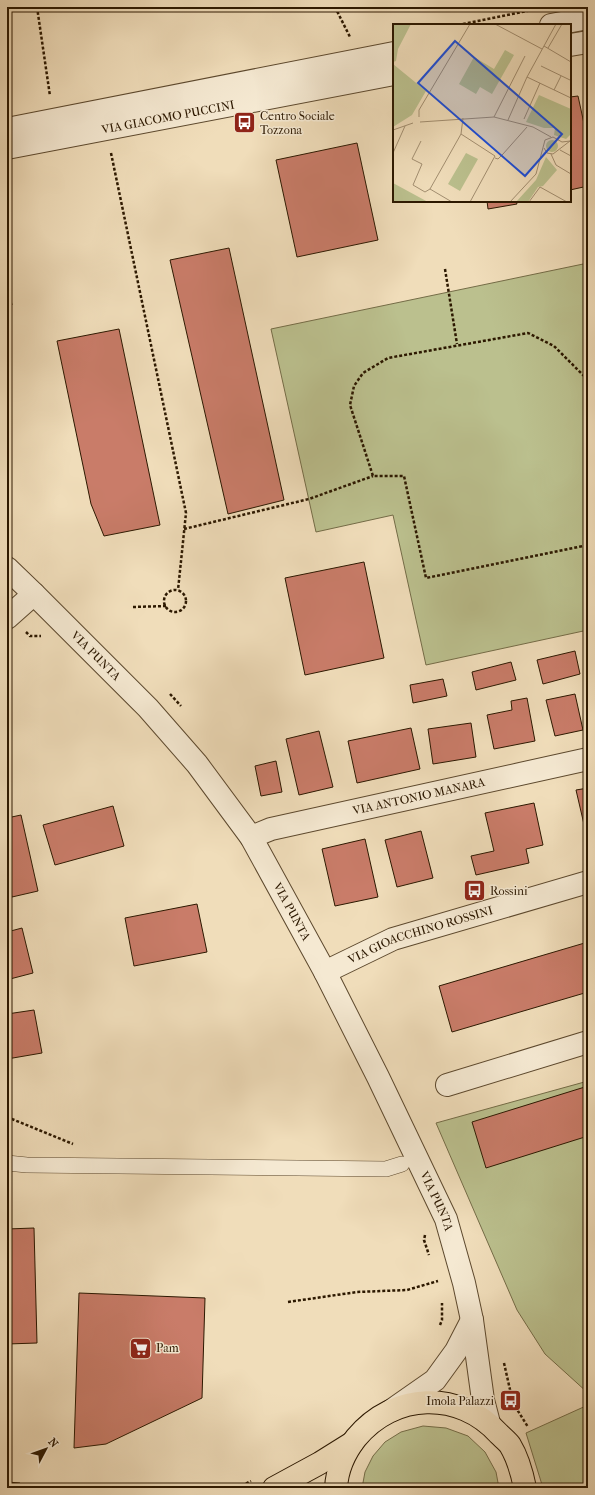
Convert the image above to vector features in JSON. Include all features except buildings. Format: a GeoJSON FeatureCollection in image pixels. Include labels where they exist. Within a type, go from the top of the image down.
{"type":"FeatureCollection","features":[{"type":"Feature","properties":{"kind":"main road"},"geometry":{"type":"LineString","coordinates":[[336,1488],[339,1470],[345,1456],[352,1443],[362,1430],[389,1411],[409,1404],[430,1402],[451,1405],[472,1412],[489,1423],[510,1445],[520,1466],[524,1488]]}},
{"type":"Feature","properties":{"kind":"main road"},"geometry":{"type":"LineString","coordinates":[[274,1488],[320,1463],[352,1443]]}},
{"type":"Feature","properties":{"kind":"street"},"geometry":{"type":"LineString","coordinates":[[545,17],[588,18]]}},
{"type":"Feature","properties":{"kind":"street"},"geometry":{"type":"LineString","coordinates":[[571,45],[588,42]]}},
{"type":"Feature","properties":{"kind":"street","name":"VIA GIACOMO PUCCINI"},"geometry":{"type":"LineString","coordinates":[[7,148],[106,129],[328,77],[393,54]]}},
{"type":"Feature","properties":{"kind":"street","name":"VIA GIACOMO PUCCINI"},"geometry":{"type":"LineString","coordinates":[[7,129],[328,77],[393,74]]}},
{"type":"Feature","properties":{"kind":"street","name":"VIA PUNTA"},"geometry":{"type":"LineString","coordinates":[[7,568],[148,708],[197,764],[251,836],[325,972],[378,1077],[446,1219],[464,1284],[472,1320],[483,1400],[489,1423]]}},
{"type":"Feature","properties":{"kind":"street"},"geometry":{"type":"LineString","coordinates":[[8,617],[34,594]]}},
{"type":"Feature","properties":{"kind":"street","name":"VIA ANTONIO MANARA"},"geometry":{"type":"LineString","coordinates":[[251,836],[279,827],[588,759]]}},
{"type":"Feature","properties":{"kind":"street","name":"VIA GIOACCHINO ROSSINI"},"geometry":{"type":"LineString","coordinates":[[325,972],[393,939],[588,882]]}},
{"type":"Feature","properties":{"kind":"street"},"geometry":{"type":"LineString","coordinates":[[447,1085],[588,1042]]}},
{"type":"Feature","properties":{"kind":"street"},"geometry":{"type":"LineString","coordinates":[[389,1411],[435,1380],[456,1351],[472,1320]]}},
{"type":"Feature","properties":{"kind":"lane"},"geometry":{"type":"LineString","coordinates":[[7,1163],[27,1165],[386,1169],[402,1164]]}},
{"type":"Feature","properties":{"kind":"path"},"geometry":{"type":"LineString","coordinates":[[37,7],[51,104]]}},
{"type":"Feature","properties":{"kind":"path"},"geometry":{"type":"LineString","coordinates":[[335,7],[351,40]]}},
{"type":"Feature","properties":{"kind":"path"},"geometry":{"type":"LineString","coordinates":[[469,24],[545,17]]}},
{"type":"Feature","properties":{"kind":"path"},"geometry":{"type":"LineString","coordinates":[[106,129],[186,513],[178,590]]}},
{"type":"Feature","properties":{"kind":"path"},"geometry":{"type":"LineString","coordinates":[[445,269],[457,344]]}},
{"type":"Feature","properties":{"kind":"path"},"geometry":{"type":"LineString","coordinates":[[373,476],[350,405],[354,386],[363,373],[388,358],[457,344],[528,333],[554,346],[588,380]]}},
{"type":"Feature","properties":{"kind":"path"},"geometry":{"type":"LineString","coordinates":[[184,530],[309,499],[373,476],[404,476],[426,578],[588,545]]}},
{"type":"Feature","properties":{"kind":"path"},"geometry":{"type":"LineString","coordinates":[[178,590],[186,597],[187,601],[182,610],[175,612],[171,611],[166,606],[165,596],[171,591],[178,590]]}},
{"type":"Feature","properties":{"kind":"path"},"geometry":{"type":"LineString","coordinates":[[133,607],[166,606]]}},
{"type":"Feature","properties":{"kind":"path"},"geometry":{"type":"LineString","coordinates":[[8,617],[30,636],[43,636]]}},
{"type":"Feature","properties":{"kind":"path"},"geometry":{"type":"LineString","coordinates":[[288,1302],[357,1292],[407,1290],[438,1281],[439,1286]]}},
{"type":"Feature","properties":{"kind":"path"},"geometry":{"type":"LineString","coordinates":[[438,1332],[442,1320],[442,1298]]}},
{"type":"Feature","properties":{"kind":"path"},"geometry":{"type":"LineString","coordinates":[[503,1358],[514,1402],[528,1427]]}},
{"type":"Feature","properties":{"kind":"green space"},"geometry":{"type":"Polygon","coordinates":[[[588,263],[588,630],[426,665],[393,515],[316,532],[271,329],[588,263]]]}},
{"type":"Feature","properties":{"kind":"green space"},"geometry":{"type":"Polygon","coordinates":[[[588,1081],[588,1393],[545,1354],[517,1310],[436,1123],[588,1081]]]}},
{"type":"Feature","properties":{"kind":"green space"},"geometry":{"type":"Polygon","coordinates":[[[588,1405],[588,1488],[543,1488],[526,1433],[588,1405]]]}},
{"type":"Feature","properties":{"kind":"green space"},"geometry":{"type":"Polygon","coordinates":[[[423,1426],[446,1428],[468,1436],[485,1452],[496,1472],[499,1488],[362,1488],[365,1472],[373,1456],[385,1442],[401,1432],[423,1426]]]}},
{"type":"Feature","properties":{"kind":"place","name":"Centro Sociale Tozzona"},"geometry":{"type":"Point","coordinates":[244,123]}},
{"type":"Feature","properties":{"kind":"place","name":"Rossini"},"geometry":{"type":"Point","coordinates":[475,891]}},
{"type":"Feature","properties":{"kind":"place","name":"Pam"},"geometry":{"type":"Point","coordinates":[141,1348]}},
{"type":"Feature","properties":{"kind":"place","name":"Imola Palazzi"},"geometry":{"type":"Point","coordinates":[510,1401]}}]}
